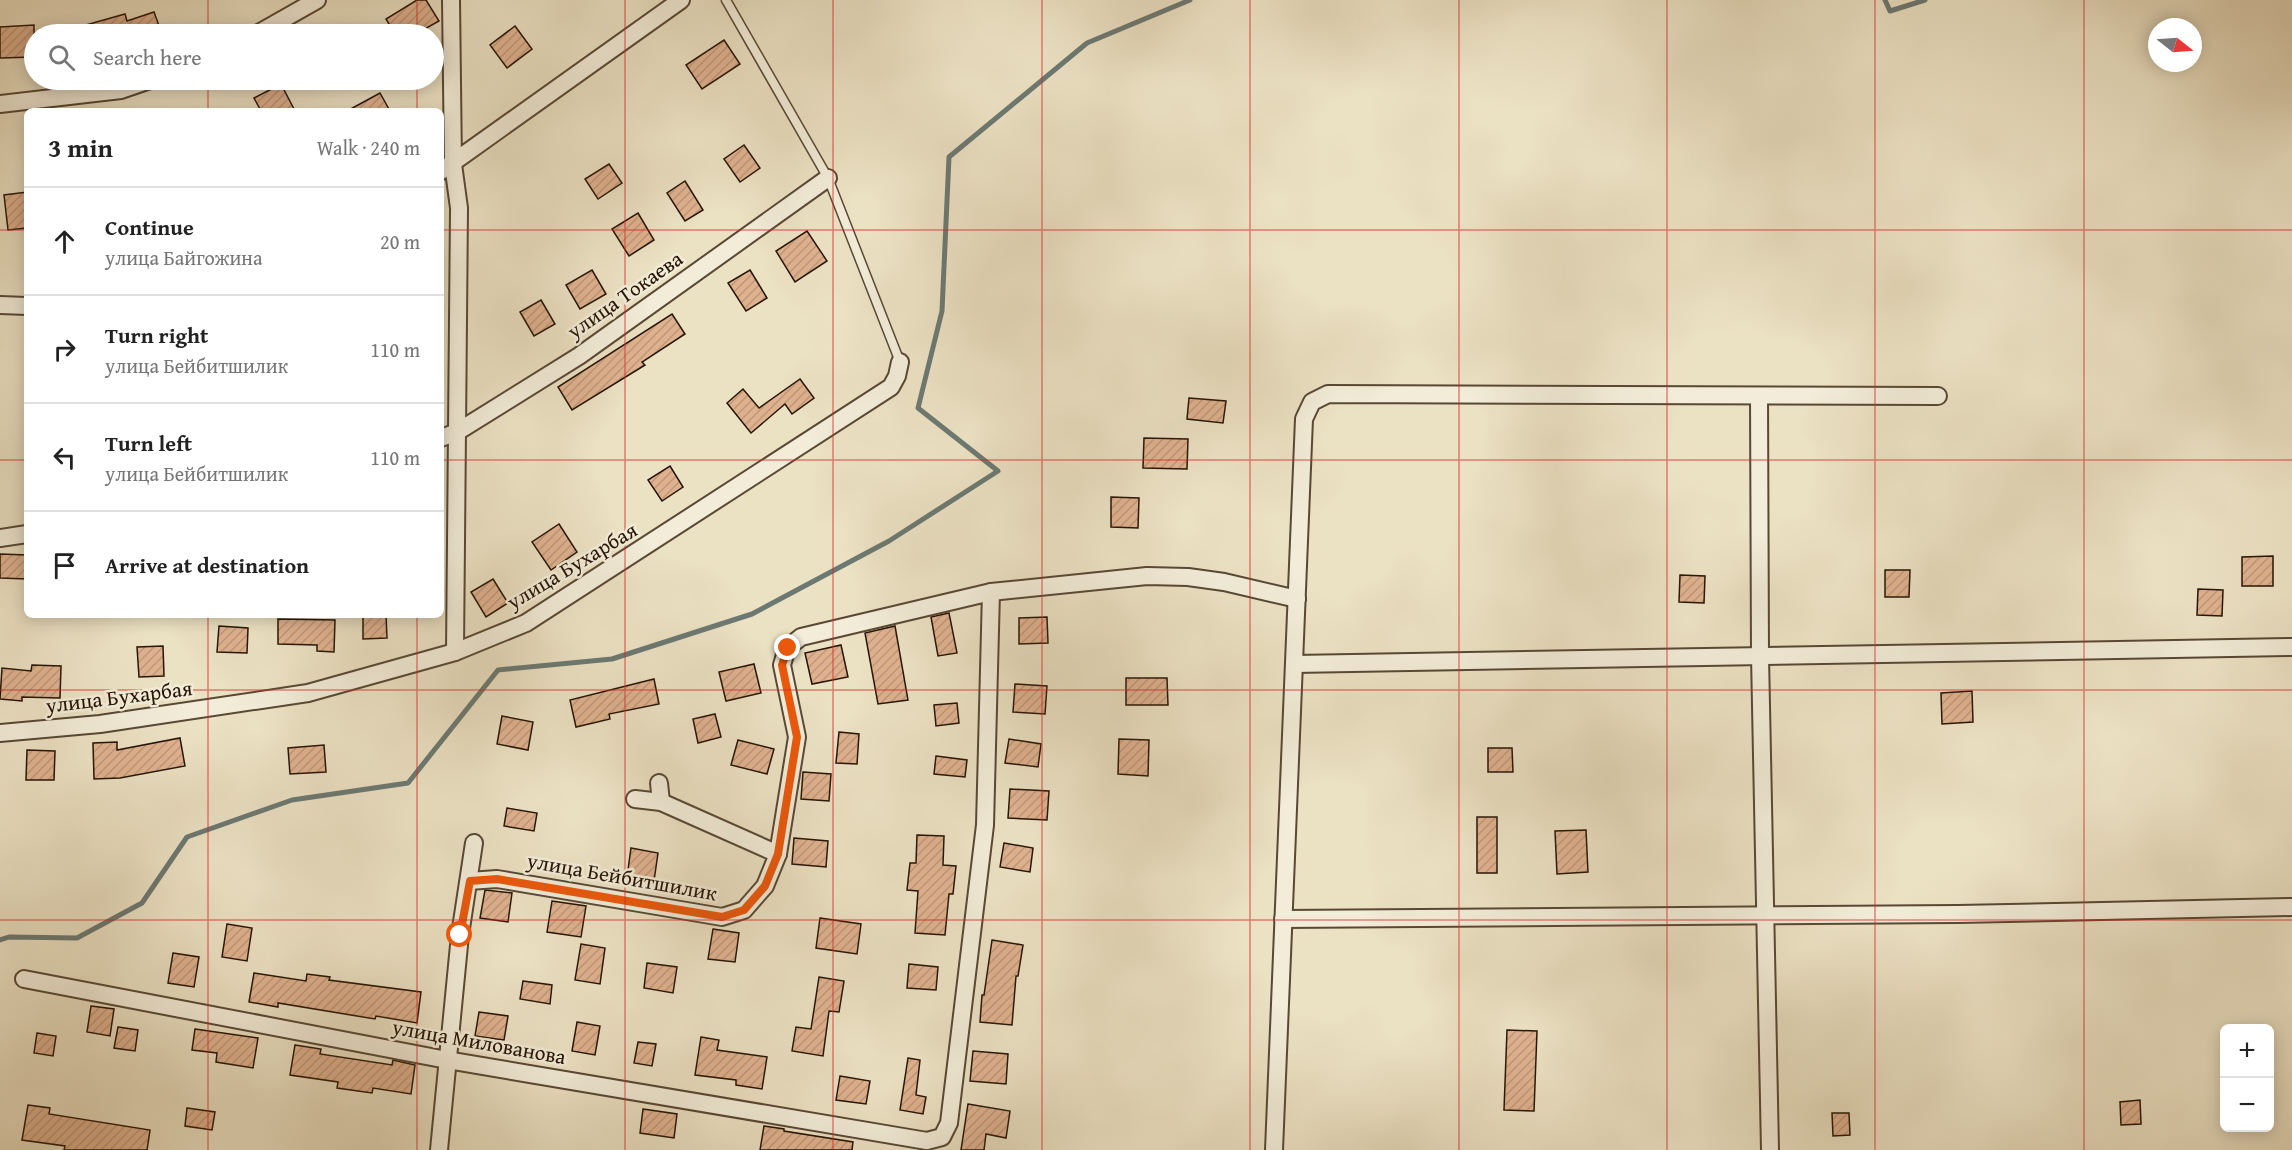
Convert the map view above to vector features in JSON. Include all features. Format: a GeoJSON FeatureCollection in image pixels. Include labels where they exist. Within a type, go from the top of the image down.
{"type":"FeatureCollection","features":[{"type":"Feature","properties":{"kind":"street"},"geometry":{"type":"LineString","coordinates":[[275,24],[318,0]]}},
{"type":"Feature","properties":{"kind":"street"},"geometry":{"type":"LineString","coordinates":[[451,0],[447,167],[459,208],[455,652]]}},
{"type":"Feature","properties":{"kind":"street"},"geometry":{"type":"LineString","coordinates":[[447,167],[681,0]]}},
{"type":"Feature","properties":{"kind":"street"},"geometry":{"type":"LineString","coordinates":[[0,104],[121,90]]}},
{"type":"Feature","properties":{"kind":"street","name":"улица Токаева"},"geometry":{"type":"LineString","coordinates":[[444,437],[457,432],[579,356],[828,178]]}},
{"type":"Feature","properties":{"kind":"street"},"geometry":{"type":"LineString","coordinates":[[0,305],[24,306]]}},
{"type":"Feature","properties":{"kind":"street","name":"улица Бухарбая"},"geometry":{"type":"LineString","coordinates":[[0,733],[100,724],[308,693],[455,652],[526,623],[891,387],[897,376],[900,362]]}},
{"type":"Feature","properties":{"kind":"street"},"geometry":{"type":"LineString","coordinates":[[1274,1150],[1304,419],[1312,402],[1328,394],[1938,396]]}},
{"type":"Feature","properties":{"kind":"street"},"geometry":{"type":"LineString","coordinates":[[1759,396],[1760,656],[1770,1150]]}},
{"type":"Feature","properties":{"kind":"street"},"geometry":{"type":"LineString","coordinates":[[0,538],[24,534]]}},
{"type":"Feature","properties":{"kind":"street","name":"улица Бейбитшилик"},"geometry":{"type":"LineString","coordinates":[[470,881],[497,879],[722,917],[744,910],[765,886],[778,854],[797,737],[782,665],[788,648],[801,637],[991,592],[1147,576],[1188,577],[1224,582],[1297,598]]}},
{"type":"Feature","properties":{"kind":"street","name":"улица Милованова"},"geometry":{"type":"LineString","coordinates":[[24,979],[447,1060],[927,1141],[942,1137],[949,1124],[985,825],[991,592]]}},
{"type":"Feature","properties":{"kind":"street"},"geometry":{"type":"LineString","coordinates":[[1294,664],[2292,647]]}},
{"type":"Feature","properties":{"kind":"street"},"geometry":{"type":"LineString","coordinates":[[659,783],[661,802]]}},
{"type":"Feature","properties":{"kind":"street"},"geometry":{"type":"LineString","coordinates":[[635,799],[661,802],[778,854]]}},
{"type":"Feature","properties":{"kind":"street"},"geometry":{"type":"LineString","coordinates":[[439,1150],[460,935],[474,843]]}},
{"type":"Feature","properties":{"kind":"street"},"geometry":{"type":"LineString","coordinates":[[1283,919],[1970,914],[2292,907]]}},
{"type":"Feature","properties":{"kind":"lane"},"geometry":{"type":"LineString","coordinates":[[726,0],[828,178],[900,362]]}},
{"type":"Feature","properties":{"kind":"building"},"geometry":{"type":"Polygon","coordinates":[[[417,0],[426,0],[439,21],[434,24],[389,24],[386,19],[417,0]]]}},
{"type":"Feature","properties":{"kind":"building"},"geometry":{"type":"Polygon","coordinates":[[[154,12],[158,24],[89,24],[125,14],[127,21],[154,12]]]}},
{"type":"Feature","properties":{"kind":"building"},"geometry":{"type":"Polygon","coordinates":[[[24,26],[24,57],[0,58],[0,27],[24,26]]]}},
{"type":"Feature","properties":{"kind":"building"},"geometry":{"type":"Polygon","coordinates":[[[515,26],[532,49],[507,68],[490,45],[515,26]]]}},
{"type":"Feature","properties":{"kind":"building"},"geometry":{"type":"Polygon","coordinates":[[[724,40],[740,64],[702,89],[686,65],[724,40]]]}},
{"type":"Feature","properties":{"kind":"building"},"geometry":{"type":"Polygon","coordinates":[[[269,90],[284,90],[293,108],[259,108],[254,98],[269,90]]]}},
{"type":"Feature","properties":{"kind":"building"},"geometry":{"type":"Polygon","coordinates":[[[380,93],[388,108],[352,108],[380,93]]]}},
{"type":"Feature","properties":{"kind":"building"},"geometry":{"type":"Polygon","coordinates":[[[744,145],[760,168],[740,182],[724,159],[744,145]]]}},
{"type":"Feature","properties":{"kind":"building"},"geometry":{"type":"Polygon","coordinates":[[[609,164],[622,183],[598,199],[585,179],[609,164]]]}},
{"type":"Feature","properties":{"kind":"building"},"geometry":{"type":"Polygon","coordinates":[[[685,181],[703,210],[685,221],[667,193],[685,181]]]}},
{"type":"Feature","properties":{"kind":"building"},"geometry":{"type":"Polygon","coordinates":[[[24,192],[24,228],[8,230],[4,195],[24,192]]]}},
{"type":"Feature","properties":{"kind":"building"},"geometry":{"type":"Polygon","coordinates":[[[638,213],[654,240],[629,256],[612,229],[638,213]]]}},
{"type":"Feature","properties":{"kind":"building"},"geometry":{"type":"Polygon","coordinates":[[[807,231],[827,261],[795,282],[776,251],[807,231]]]}},
{"type":"Feature","properties":{"kind":"building"},"geometry":{"type":"Polygon","coordinates":[[[592,270],[606,294],[580,309],[566,285],[592,270]]]}},
{"type":"Feature","properties":{"kind":"building"},"geometry":{"type":"Polygon","coordinates":[[[750,270],[767,298],[746,311],[728,283],[750,270]]]}},
{"type":"Feature","properties":{"kind":"building"},"geometry":{"type":"Polygon","coordinates":[[[541,300],[555,324],[534,336],[520,312],[541,300]]]}},
{"type":"Feature","properties":{"kind":"building"},"geometry":{"type":"Polygon","coordinates":[[[672,314],[685,334],[642,362],[645,365],[572,410],[558,387],[672,314]]]}},
{"type":"Feature","properties":{"kind":"building"},"geometry":{"type":"Polygon","coordinates":[[[800,379],[814,398],[792,414],[785,404],[751,433],[727,403],[743,389],[759,408],[800,379]]]}},
{"type":"Feature","properties":{"kind":"building"},"geometry":{"type":"Polygon","coordinates":[[[1189,398],[1226,401],[1223,423],[1187,419],[1189,398]]]}},
{"type":"Feature","properties":{"kind":"building"},"geometry":{"type":"Polygon","coordinates":[[[1144,438],[1188,439],[1187,469],[1143,468],[1144,438]]]}},
{"type":"Feature","properties":{"kind":"building"},"geometry":{"type":"Polygon","coordinates":[[[670,466],[683,487],[662,501],[648,480],[670,466]]]}},
{"type":"Feature","properties":{"kind":"building"},"geometry":{"type":"Polygon","coordinates":[[[1111,497],[1139,498],[1138,528],[1111,527],[1111,497]]]}},
{"type":"Feature","properties":{"kind":"building"},"geometry":{"type":"Polygon","coordinates":[[[559,524],[577,552],[551,570],[532,542],[559,524]]]}},
{"type":"Feature","properties":{"kind":"building"},"geometry":{"type":"Polygon","coordinates":[[[0,554],[24,555],[24,579],[0,578],[0,554]]]}},
{"type":"Feature","properties":{"kind":"building"},"geometry":{"type":"Polygon","coordinates":[[[2273,556],[2273,586],[2242,586],[2242,557],[2273,556]]]}},
{"type":"Feature","properties":{"kind":"building"},"geometry":{"type":"Polygon","coordinates":[[[1885,570],[1910,570],[1909,597],[1885,597],[1885,570]]]}},
{"type":"Feature","properties":{"kind":"building"},"geometry":{"type":"Polygon","coordinates":[[[1680,575],[1705,576],[1704,603],[1679,602],[1680,575]]]}},
{"type":"Feature","properties":{"kind":"building"},"geometry":{"type":"Polygon","coordinates":[[[493,579],[508,603],[486,617],[471,592],[493,579]]]}},
{"type":"Feature","properties":{"kind":"building"},"geometry":{"type":"Polygon","coordinates":[[[2198,589],[2223,590],[2222,616],[2197,615],[2198,589]]]}},
{"type":"Feature","properties":{"kind":"building"},"geometry":{"type":"Polygon","coordinates":[[[949,613],[957,653],[938,656],[931,617],[949,613]]]}},
{"type":"Feature","properties":{"kind":"building"},"geometry":{"type":"Polygon","coordinates":[[[1047,617],[1048,643],[1019,644],[1019,618],[1047,617]]]}},
{"type":"Feature","properties":{"kind":"building"},"geometry":{"type":"Polygon","coordinates":[[[363,618],[386,618],[387,638],[363,639],[363,618]]]}},
{"type":"Feature","properties":{"kind":"building"},"geometry":{"type":"Polygon","coordinates":[[[278,619],[335,620],[334,652],[317,651],[317,645],[278,644],[278,619]]]}},
{"type":"Feature","properties":{"kind":"building"},"geometry":{"type":"Polygon","coordinates":[[[219,626],[248,628],[247,653],[217,652],[219,626]]]}},
{"type":"Feature","properties":{"kind":"building"},"geometry":{"type":"Polygon","coordinates":[[[895,626],[908,700],[878,704],[865,633],[895,626]]]}},
{"type":"Feature","properties":{"kind":"building"},"geometry":{"type":"Polygon","coordinates":[[[841,645],[848,677],[812,684],[805,653],[841,645]]]}},
{"type":"Feature","properties":{"kind":"building"},"geometry":{"type":"Polygon","coordinates":[[[163,646],[164,676],[139,677],[137,647],[163,646]]]}},
{"type":"Feature","properties":{"kind":"building"},"geometry":{"type":"Polygon","coordinates":[[[754,664],[761,693],[726,701],[719,672],[754,664]]]}},
{"type":"Feature","properties":{"kind":"building"},"geometry":{"type":"Polygon","coordinates":[[[32,665],[61,666],[60,698],[22,697],[22,701],[0,699],[2,668],[31,671],[32,665]]]}},
{"type":"Feature","properties":{"kind":"building"},"geometry":{"type":"Polygon","coordinates":[[[1126,678],[1167,678],[1168,705],[1126,705],[1126,678]]]}},
{"type":"Feature","properties":{"kind":"building"},"geometry":{"type":"Polygon","coordinates":[[[654,679],[659,704],[609,714],[610,719],[576,727],[570,700],[654,679]]]}},
{"type":"Feature","properties":{"kind":"building"},"geometry":{"type":"Polygon","coordinates":[[[1015,684],[1047,686],[1045,714],[1013,712],[1015,684]]]}},
{"type":"Feature","properties":{"kind":"building"},"geometry":{"type":"Polygon","coordinates":[[[1972,691],[1973,722],[1942,724],[1941,693],[1972,691]]]}},
{"type":"Feature","properties":{"kind":"building"},"geometry":{"type":"Polygon","coordinates":[[[957,703],[959,723],[936,726],[934,705],[957,703]]]}},
{"type":"Feature","properties":{"kind":"building"},"geometry":{"type":"Polygon","coordinates":[[[715,714],[721,737],[698,743],[693,719],[715,714]]]}},
{"type":"Feature","properties":{"kind":"building"},"geometry":{"type":"Polygon","coordinates":[[[502,716],[533,722],[528,750],[497,744],[502,716]]]}},
{"type":"Feature","properties":{"kind":"building"},"geometry":{"type":"Polygon","coordinates":[[[839,732],[859,734],[857,764],[836,763],[839,732]]]}},
{"type":"Feature","properties":{"kind":"building"},"geometry":{"type":"Polygon","coordinates":[[[180,738],[185,766],[120,778],[94,779],[93,743],[117,742],[117,750],[180,738]]]}},
{"type":"Feature","properties":{"kind":"building"},"geometry":{"type":"Polygon","coordinates":[[[1009,739],[1041,744],[1038,767],[1005,763],[1009,739]]]}},
{"type":"Feature","properties":{"kind":"building"},"geometry":{"type":"Polygon","coordinates":[[[1119,739],[1149,740],[1148,776],[1118,774],[1119,739]]]}},
{"type":"Feature","properties":{"kind":"building"},"geometry":{"type":"Polygon","coordinates":[[[738,740],[774,749],[767,774],[731,765],[738,740]]]}},
{"type":"Feature","properties":{"kind":"building"},"geometry":{"type":"Polygon","coordinates":[[[324,745],[326,772],[290,774],[288,748],[324,745]]]}},
{"type":"Feature","properties":{"kind":"building"},"geometry":{"type":"Polygon","coordinates":[[[1488,748],[1512,748],[1513,772],[1488,772],[1488,748]]]}},
{"type":"Feature","properties":{"kind":"building"},"geometry":{"type":"Polygon","coordinates":[[[27,750],[55,751],[54,780],[26,780],[27,750]]]}},
{"type":"Feature","properties":{"kind":"building"},"geometry":{"type":"Polygon","coordinates":[[[936,756],[967,760],[965,777],[934,774],[936,756]]]}},
{"type":"Feature","properties":{"kind":"building"},"geometry":{"type":"Polygon","coordinates":[[[803,772],[831,774],[829,801],[801,799],[803,772]]]}},
{"type":"Feature","properties":{"kind":"building"},"geometry":{"type":"Polygon","coordinates":[[[1010,789],[1049,791],[1047,820],[1008,818],[1010,789]]]}},
{"type":"Feature","properties":{"kind":"building"},"geometry":{"type":"Polygon","coordinates":[[[507,808],[537,813],[534,831],[504,826],[507,808]]]}},
{"type":"Feature","properties":{"kind":"building"},"geometry":{"type":"Polygon","coordinates":[[[1477,817],[1497,817],[1497,873],[1477,873],[1477,817]]]}},
{"type":"Feature","properties":{"kind":"building"},"geometry":{"type":"Polygon","coordinates":[[[1586,830],[1588,872],[1557,874],[1555,831],[1586,830]]]}},
{"type":"Feature","properties":{"kind":"building"},"geometry":{"type":"Polygon","coordinates":[[[917,835],[944,836],[943,865],[956,866],[953,894],[949,894],[945,935],[915,933],[918,891],[907,890],[910,863],[916,863],[917,835]]]}},
{"type":"Feature","properties":{"kind":"building"},"geometry":{"type":"Polygon","coordinates":[[[794,838],[828,841],[826,867],[792,864],[794,838]]]}},
{"type":"Feature","properties":{"kind":"building"},"geometry":{"type":"Polygon","coordinates":[[[1004,843],[1033,848],[1030,872],[1000,867],[1004,843]]]}},
{"type":"Feature","properties":{"kind":"building"},"geometry":{"type":"Polygon","coordinates":[[[631,848],[658,853],[654,881],[627,877],[631,848]]]}},
{"type":"Feature","properties":{"kind":"building"},"geometry":{"type":"Polygon","coordinates":[[[485,890],[512,893],[508,922],[480,918],[485,890]]]}},
{"type":"Feature","properties":{"kind":"building"},"geometry":{"type":"Polygon","coordinates":[[[552,901],[586,906],[581,937],[547,932],[552,901]]]}},
{"type":"Feature","properties":{"kind":"building"},"geometry":{"type":"Polygon","coordinates":[[[820,918],[861,924],[857,954],[816,948],[820,918]]]}},
{"type":"Feature","properties":{"kind":"building"},"geometry":{"type":"Polygon","coordinates":[[[227,924],[252,928],[247,961],[222,957],[227,924]]]}},
{"type":"Feature","properties":{"kind":"building"},"geometry":{"type":"Polygon","coordinates":[[[713,929],[739,933],[735,962],[708,959],[713,929]]]}},
{"type":"Feature","properties":{"kind":"building"},"geometry":{"type":"Polygon","coordinates":[[[992,940],[1023,945],[1018,976],[1016,976],[1012,1025],[980,1022],[982,995],[984,995],[992,940]]]}},
{"type":"Feature","properties":{"kind":"building"},"geometry":{"type":"Polygon","coordinates":[[[581,944],[605,948],[600,984],[575,980],[581,944]]]}},
{"type":"Feature","properties":{"kind":"building"},"geometry":{"type":"Polygon","coordinates":[[[173,953],[199,957],[194,987],[168,983],[173,953]]]}},
{"type":"Feature","properties":{"kind":"building"},"geometry":{"type":"Polygon","coordinates":[[[647,963],[677,967],[673,993],[644,988],[647,963]]]}},
{"type":"Feature","properties":{"kind":"building"},"geometry":{"type":"Polygon","coordinates":[[[909,964],[938,967],[936,990],[907,988],[909,964]]]}},
{"type":"Feature","properties":{"kind":"building"},"geometry":{"type":"Polygon","coordinates":[[[254,973],[306,981],[307,974],[330,977],[329,980],[421,992],[417,1023],[376,1016],[375,1019],[278,1003],[278,1007],[249,1002],[254,973]]]}},
{"type":"Feature","properties":{"kind":"building"},"geometry":{"type":"Polygon","coordinates":[[[819,977],[844,981],[839,1012],[829,1011],[823,1056],[792,1051],[796,1027],[811,1029],[819,977]]]}},
{"type":"Feature","properties":{"kind":"building"},"geometry":{"type":"Polygon","coordinates":[[[523,981],[552,985],[550,1004],[520,999],[523,981]]]}},
{"type":"Feature","properties":{"kind":"building"},"geometry":{"type":"Polygon","coordinates":[[[91,1006],[114,1009],[110,1036],[87,1032],[91,1006]]]}},
{"type":"Feature","properties":{"kind":"building"},"geometry":{"type":"Polygon","coordinates":[[[479,1012],[508,1016],[504,1040],[475,1036],[479,1012]]]}},
{"type":"Feature","properties":{"kind":"building"},"geometry":{"type":"Polygon","coordinates":[[[577,1022],[600,1026],[595,1055],[572,1051],[577,1022]]]}},
{"type":"Feature","properties":{"kind":"building"},"geometry":{"type":"Polygon","coordinates":[[[118,1027],[138,1030],[135,1051],[114,1048],[118,1027]]]}},
{"type":"Feature","properties":{"kind":"building"},"geometry":{"type":"Polygon","coordinates":[[[195,1029],[258,1038],[253,1068],[216,1062],[217,1053],[192,1050],[195,1029]]]}},
{"type":"Feature","properties":{"kind":"building"},"geometry":{"type":"Polygon","coordinates":[[[1507,1030],[1537,1031],[1534,1111],[1504,1110],[1507,1030]]]}},
{"type":"Feature","properties":{"kind":"building"},"geometry":{"type":"Polygon","coordinates":[[[37,1033],[56,1036],[53,1056],[34,1053],[37,1033]]]}},
{"type":"Feature","properties":{"kind":"building"},"geometry":{"type":"Polygon","coordinates":[[[701,1037],[719,1040],[717,1050],[767,1057],[762,1089],[736,1085],[736,1080],[695,1075],[701,1037]]]}},
{"type":"Feature","properties":{"kind":"building"},"geometry":{"type":"Polygon","coordinates":[[[638,1042],[656,1044],[652,1066],[634,1063],[638,1042]]]}},
{"type":"Feature","properties":{"kind":"building"},"geometry":{"type":"Polygon","coordinates":[[[295,1045],[321,1049],[320,1054],[392,1065],[393,1060],[415,1065],[411,1094],[373,1088],[372,1093],[337,1088],[338,1082],[290,1075],[295,1045]]]}},
{"type":"Feature","properties":{"kind":"building"},"geometry":{"type":"Polygon","coordinates":[[[973,1051],[1008,1054],[1006,1084],[970,1081],[973,1051]]]}},
{"type":"Feature","properties":{"kind":"building"},"geometry":{"type":"Polygon","coordinates":[[[908,1058],[920,1060],[916,1095],[926,1097],[923,1114],[900,1110],[908,1058]]]}},
{"type":"Feature","properties":{"kind":"building"},"geometry":{"type":"Polygon","coordinates":[[[840,1076],[870,1081],[866,1104],[836,1100],[840,1076]]]}},
{"type":"Feature","properties":{"kind":"building"},"geometry":{"type":"Polygon","coordinates":[[[2140,1100],[2141,1124],[2121,1125],[2120,1102],[2140,1100]]]}},
{"type":"Feature","properties":{"kind":"building"},"geometry":{"type":"Polygon","coordinates":[[[968,1104],[1010,1111],[1006,1138],[986,1134],[984,1150],[961,1150],[968,1104]]]}},
{"type":"Feature","properties":{"kind":"building"},"geometry":{"type":"Polygon","coordinates":[[[28,1105],[50,1108],[49,1114],[150,1130],[147,1150],[64,1150],[65,1146],[22,1140],[28,1105]]]}},
{"type":"Feature","properties":{"kind":"building"},"geometry":{"type":"Polygon","coordinates":[[[187,1108],[215,1112],[212,1130],[185,1126],[187,1108]]]}},
{"type":"Feature","properties":{"kind":"building"},"geometry":{"type":"Polygon","coordinates":[[[643,1109],[677,1114],[674,1138],[640,1133],[643,1109]]]}},
{"type":"Feature","properties":{"kind":"building"},"geometry":{"type":"Polygon","coordinates":[[[1832,1113],[1849,1113],[1850,1135],[1833,1136],[1832,1113]]]}},
{"type":"Feature","properties":{"kind":"building"},"geometry":{"type":"Polygon","coordinates":[[[764,1126],[853,1142],[852,1150],[760,1150],[764,1126]]]}},
{"type":"Feature","properties":{"kind":"waterway"},"geometry":{"type":"LineString","coordinates":[[0,940],[9,937],[77,938],[142,903],[187,837],[292,800],[408,783],[498,670],[612,659],[752,614],[889,541],[998,471],[918,408],[942,311],[949,157],[1087,43],[1190,0]]}},
{"type":"Feature","properties":{"kind":"waterway"},"geometry":{"type":"LineString","coordinates":[[1885,0],[1890,11],[1925,0]]}},
{"type":"Feature","properties":{"kind":"route"},"geometry":{"type":"LineString","coordinates":[[460,935],[470,881],[497,879],[722,917],[744,910],[765,886],[778,854],[797,737],[782,665],[788,648]]}}]}
